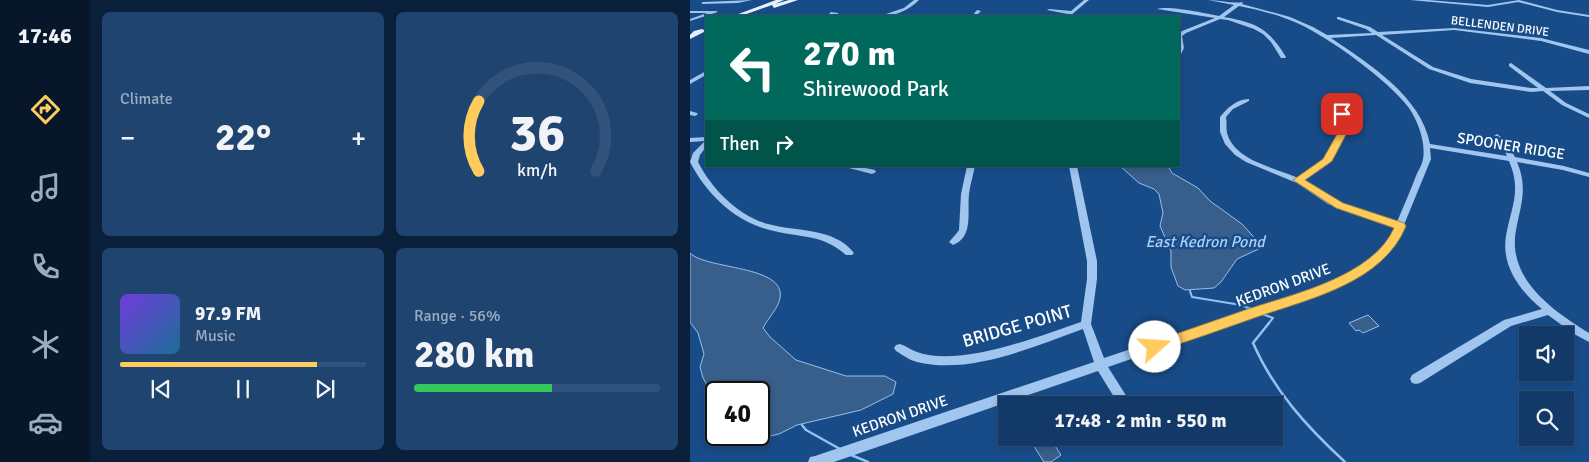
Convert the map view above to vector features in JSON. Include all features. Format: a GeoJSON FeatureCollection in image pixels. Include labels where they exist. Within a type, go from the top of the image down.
{"type":"FeatureCollection","features":[{"type":"Feature","properties":{"kind":"main road"},"geometry":{"type":"LineString","coordinates":[[739,15],[781,0]]}},
{"type":"Feature","properties":{"kind":"main road"},"geometry":{"type":"LineString","coordinates":[[751,15],[792,0]]}},
{"type":"Feature","properties":{"kind":"main road"},"geometry":{"type":"LineString","coordinates":[[692,36],[705,29]]}},
{"type":"Feature","properties":{"kind":"main road"},"geometry":{"type":"LineString","coordinates":[[692,36],[705,33]]}},
{"type":"Feature","properties":{"kind":"street"},"geometry":{"type":"LineString","coordinates":[[690,12],[704,1],[738,2],[750,0]]}},
{"type":"Feature","properties":{"kind":"street"},"geometry":{"type":"LineString","coordinates":[[885,15],[906,9],[917,0]]}},
{"type":"Feature","properties":{"kind":"street"},"geometry":{"type":"LineString","coordinates":[[1049,10],[1070,15],[1087,0]]}},
{"type":"Feature","properties":{"kind":"street"},"geometry":{"type":"LineString","coordinates":[[1210,0],[1239,2],[1289,18],[1328,39],[1405,100],[1418,118],[1428,148]]}},
{"type":"Feature","properties":{"kind":"street"},"geometry":{"type":"LineString","coordinates":[[1412,0],[1488,6],[1516,1],[1557,11],[1589,16]]}},
{"type":"Feature","properties":{"kind":"street"},"geometry":{"type":"LineString","coordinates":[[1180,50],[1180,36],[1187,30],[1216,18],[1239,2]]}},
{"type":"Feature","properties":{"kind":"street"},"geometry":{"type":"LineString","coordinates":[[1159,9],[1245,24],[1265,33],[1274,42],[1283,57]]}},
{"type":"Feature","properties":{"kind":"street"},"geometry":{"type":"LineString","coordinates":[[975,15],[979,11]]}},
{"type":"Feature","properties":{"kind":"street"},"geometry":{"type":"LineString","coordinates":[[690,12],[716,12],[706,15]]}},
{"type":"Feature","properties":{"kind":"street"},"geometry":{"type":"LineString","coordinates":[[831,13],[835,15]]}},
{"type":"Feature","properties":{"kind":"street"},"geometry":{"type":"LineString","coordinates":[[690,20],[705,15]]}},
{"type":"Feature","properties":{"kind":"street"},"geometry":{"type":"LineString","coordinates":[[1339,18],[1362,25],[1424,64],[1454,76],[1503,87],[1546,90],[1589,88]]}},
{"type":"Feature","properties":{"kind":"street","name":"BELLENDEN DRIVE"},"geometry":{"type":"LineString","coordinates":[[1328,39],[1436,29],[1468,30],[1541,40],[1589,52]]}},
{"type":"Feature","properties":{"kind":"street"},"geometry":{"type":"LineString","coordinates":[[1511,65],[1564,104],[1589,116]]}},
{"type":"Feature","properties":{"kind":"street"},"geometry":{"type":"LineString","coordinates":[[690,82],[705,74]]}},
{"type":"Feature","properties":{"kind":"street"},"geometry":{"type":"LineString","coordinates":[[1247,100],[1231,108],[1223,117],[1223,127],[1229,143],[1237,153],[1249,162],[1298,180],[1340,205],[1400,226]]}},
{"type":"Feature","properties":{"kind":"street"},"geometry":{"type":"LineString","coordinates":[[1298,180],[1327,161],[1340,138],[1345,125],[1339,102]]}},
{"type":"Feature","properties":{"kind":"street"},"geometry":{"type":"LineString","coordinates":[[1497,136],[1504,141],[1520,187],[1510,237],[1510,254],[1519,277],[1550,311],[1589,338]]}},
{"type":"Feature","properties":{"kind":"street"},"geometry":{"type":"LineString","coordinates":[[690,140],[705,139]]}},
{"type":"Feature","properties":{"kind":"street"},"geometry":{"type":"LineString","coordinates":[[705,144],[696,155],[694,162],[699,175],[709,188],[736,210],[763,226],[830,239],[840,244],[849,253]]}},
{"type":"Feature","properties":{"kind":"street","name":"SPOONER RIDGE"},"geometry":{"type":"LineString","coordinates":[[1428,148],[1503,161],[1512,160],[1558,167],[1589,175]]}},
{"type":"Feature","properties":{"kind":"street","name":"KEDRON DRIVE"},"geometry":{"type":"LineString","coordinates":[[815,462],[1331,286],[1351,276],[1376,259],[1396,237],[1424,168],[1428,148]]}},
{"type":"Feature","properties":{"kind":"street"},"geometry":{"type":"LineString","coordinates":[[850,167],[872,172]]}},
{"type":"Feature","properties":{"kind":"street"},"geometry":{"type":"LineString","coordinates":[[953,242],[960,236],[963,230],[965,194],[971,167]]}},
{"type":"Feature","properties":{"kind":"street"},"geometry":{"type":"LineString","coordinates":[[1073,167],[1092,261],[1092,279],[1086,324],[1101,365],[1120,396]]}},
{"type":"Feature","properties":{"kind":"street"},"geometry":{"type":"LineString","coordinates":[[1416,379],[1508,323],[1550,311]]}},
{"type":"Feature","properties":{"kind":"street","name":"BRIDGE POINT"},"geometry":{"type":"LineString","coordinates":[[900,348],[920,358],[936,361],[962,360],[1022,346],[1086,324]]}},
{"type":"Feature","properties":{"kind":"water","name":"East Kedron Pond"},"geometry":{"type":"Polygon","coordinates":[[[1121,167],[1169,167],[1172,173],[1198,188],[1210,201],[1242,224],[1261,245],[1261,248],[1237,259],[1221,282],[1214,288],[1185,290],[1178,286],[1171,267],[1171,251],[1160,226],[1163,213],[1159,194],[1154,189],[1139,183],[1121,167]]]}},
{"type":"Feature","properties":{"kind":"water"},"geometry":{"type":"Polygon","coordinates":[[[690,253],[712,263],[759,274],[771,279],[779,287],[780,298],[777,306],[763,328],[770,337],[796,360],[846,376],[885,376],[896,382],[893,394],[861,410],[797,425],[779,434],[770,436],[770,381],[705,382],[700,367],[704,354],[698,333],[690,322],[690,253]]]}},
{"type":"Feature","properties":{"kind":"water"},"geometry":{"type":"Polygon","coordinates":[[[1368,315],[1379,326],[1363,333],[1359,330],[1356,331],[1349,323],[1368,315]]]}},
{"type":"Feature","properties":{"kind":"water"},"geometry":{"type":"Polygon","coordinates":[[[1034,446],[1055,446],[1061,455],[1051,462],[1044,462],[1034,446]]]}},
{"type":"Feature","properties":{"kind":"waterway"},"geometry":{"type":"LineString","coordinates":[[1190,291],[1192,297],[1241,305],[1251,309]]}},
{"type":"Feature","properties":{"kind":"waterway"},"geometry":{"type":"LineString","coordinates":[[1260,313],[1273,318],[1268,324]]}},
{"type":"Feature","properties":{"kind":"waterway"},"geometry":{"type":"LineString","coordinates":[[1269,323],[1253,343],[1261,360],[1281,393],[1305,422],[1345,462]]}},
{"type":"Feature","properties":{"kind":"waterway"},"geometry":{"type":"LineString","coordinates":[[802,425],[806,430],[840,449]]}},
{"type":"Feature","properties":{"kind":"waterway"},"geometry":{"type":"LineString","coordinates":[[851,455],[868,462]]}},
{"type":"Feature","properties":{"kind":"route"},"geometry":{"type":"LineString","coordinates":[[1155,347],[1331,286],[1351,276],[1376,259],[1396,237],[1400,226],[1349,209],[1326,199],[1298,180],[1327,161],[1344,129],[1345,125],[1342,114]]}}]}
